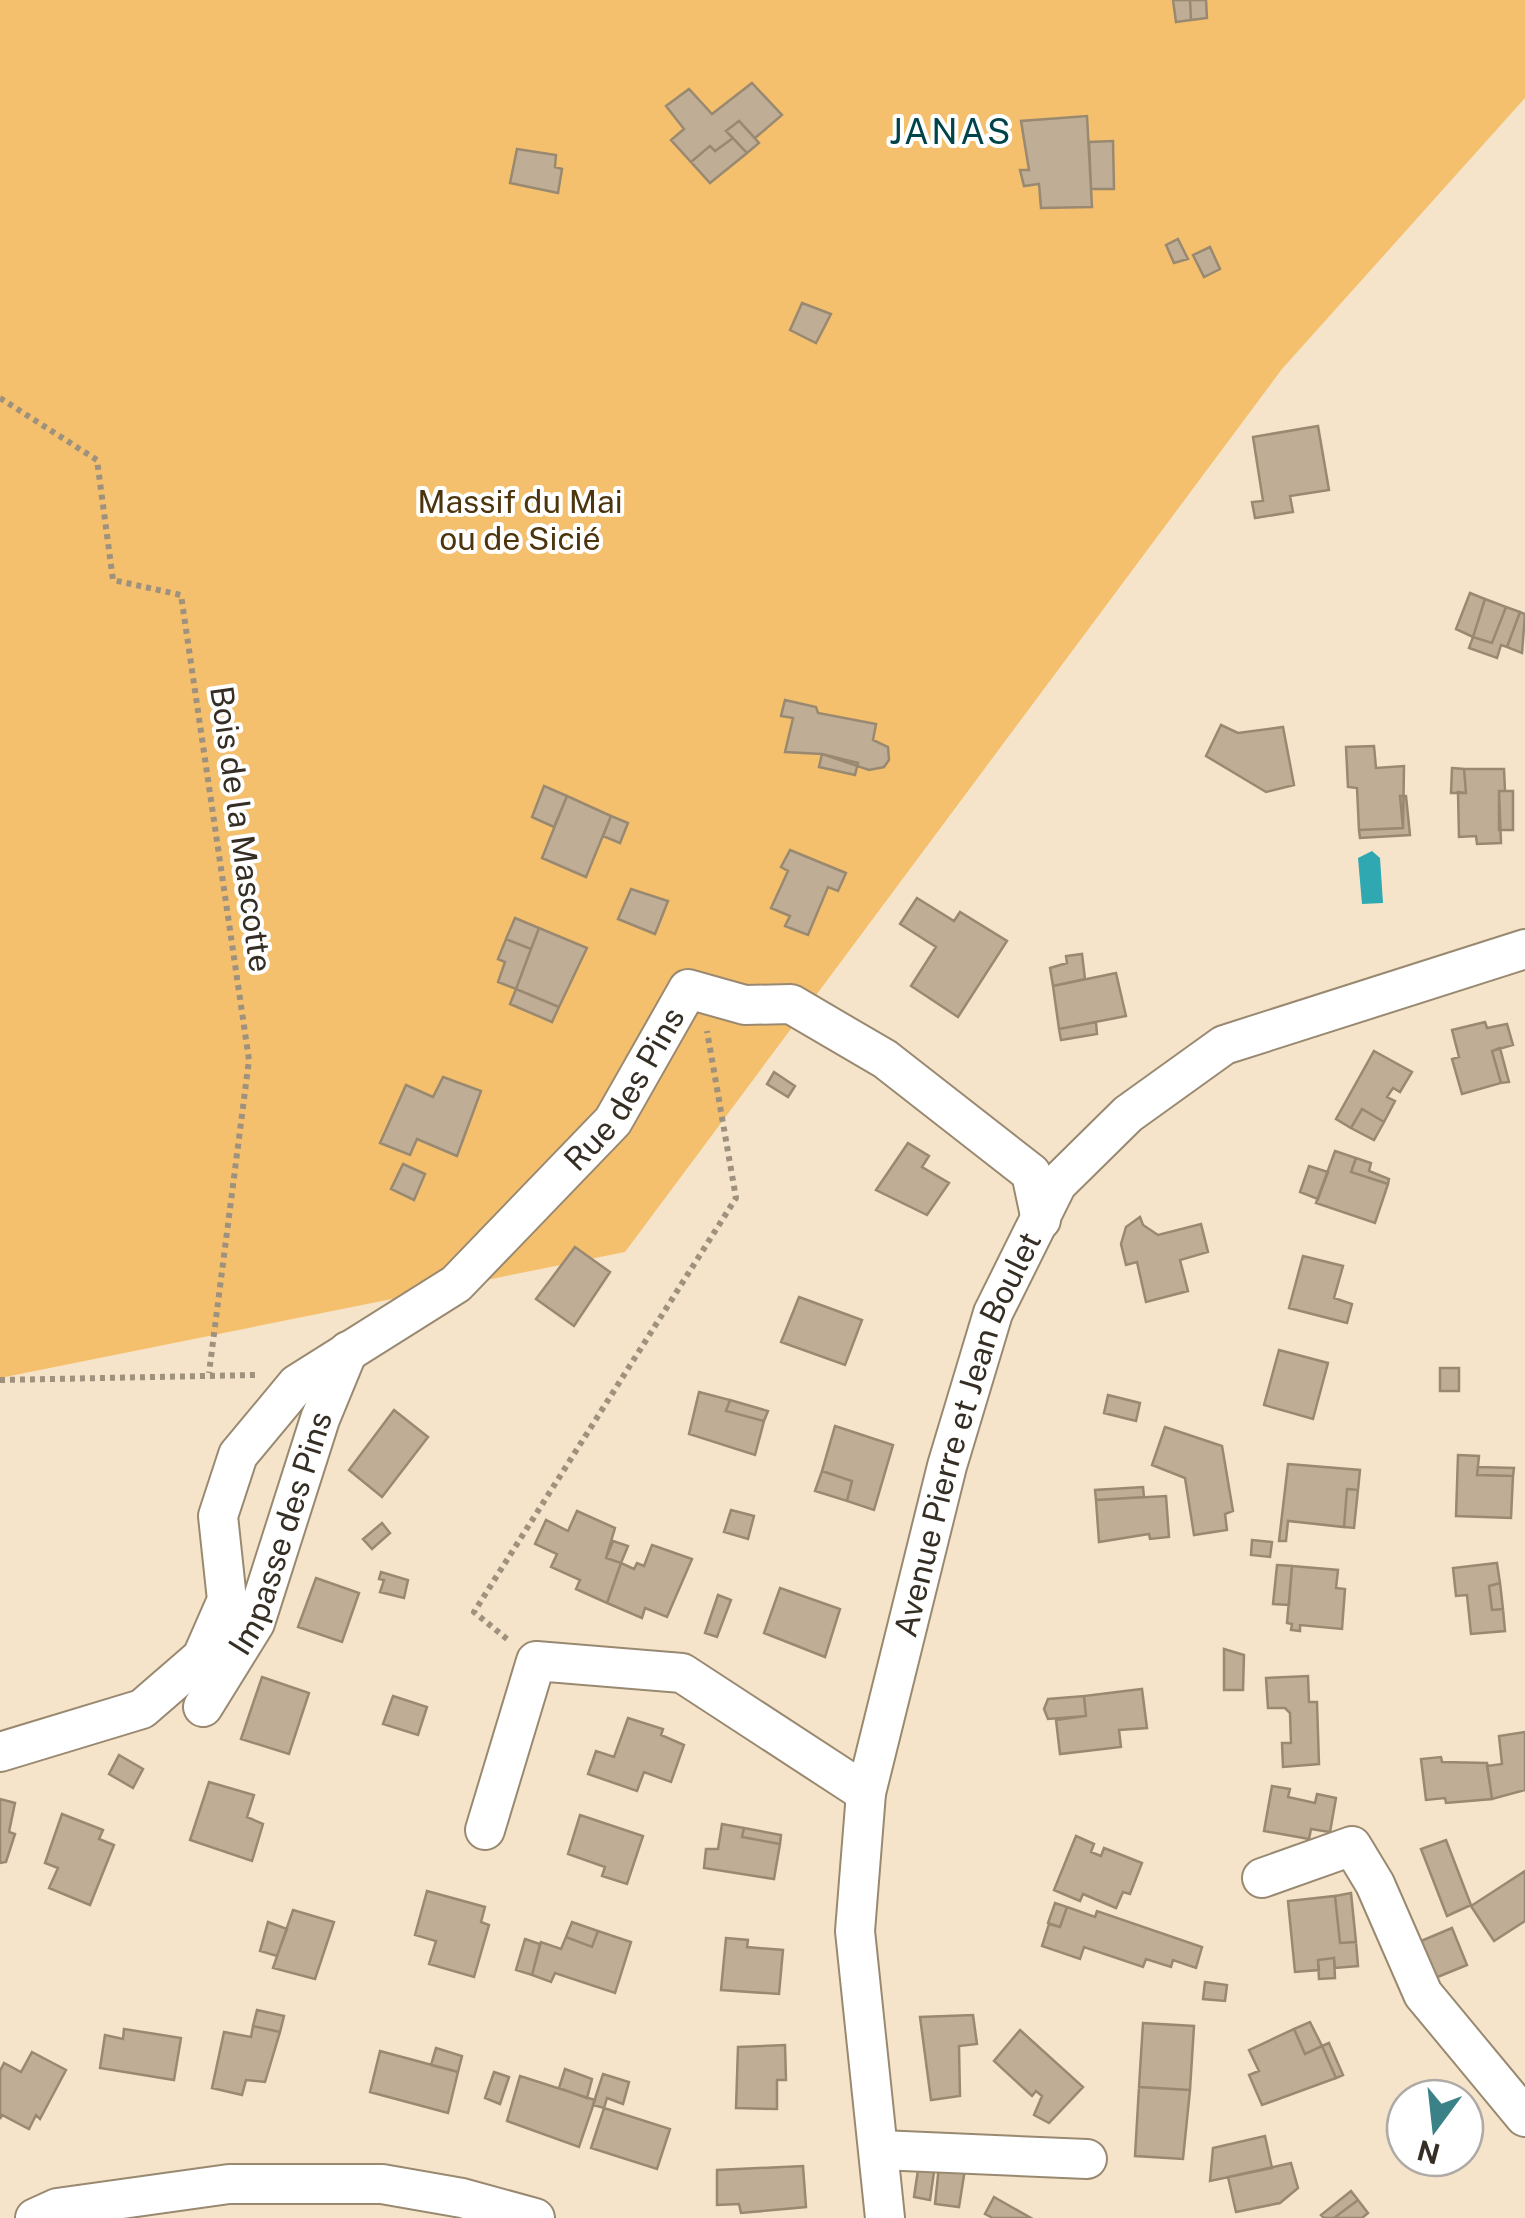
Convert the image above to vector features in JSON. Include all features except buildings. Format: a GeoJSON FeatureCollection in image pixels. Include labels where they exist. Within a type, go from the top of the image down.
{"type":"FeatureCollection","features":[{"type":"Feature","properties":{"kind":"street","name":"Avenue Pierre et Jean Boulet"},"geometry":{"type":"LineString","coordinates":[[886,2218],[855,1931],[866,1793],[946,1466],[992,1313],[1057,1184],[1128,1114],[1224,1044],[1525,949]]}},
{"type":"Feature","properties":{"kind":"street","name":"Rue des Pins"},"geometry":{"type":"LineString","coordinates":[[0,1752],[142,1709],[202,1657],[226,1600],[218,1516],[238,1455],[302,1380],[456,1284],[613,1121],[688,989],[744,1004],[791,1004],[886,1059],[1031,1173],[1041,1220]]}},
{"type":"Feature","properties":{"kind":"street","name":"Impasse des Pins"},"geometry":{"type":"LineString","coordinates":[[203,1707],[256,1624],[320,1419],[348,1351]]}},
{"type":"Feature","properties":{"kind":"street"},"geometry":{"type":"LineString","coordinates":[[485,1830],[536,1661],[682,1673],[866,1793]]}},
{"type":"Feature","properties":{"kind":"street"},"geometry":{"type":"LineString","coordinates":[[1262,1878],[1352,1846],[1376,1884],[1423,1994],[1525,2116]]}},
{"type":"Feature","properties":{"kind":"street"},"geometry":{"type":"LineString","coordinates":[[880,2150],[1087,2159]]}},
{"type":"Feature","properties":{"kind":"street"},"geometry":{"type":"LineString","coordinates":[[35,2218],[58,2208],[230,2184],[363,2184],[462,2198],[535,2218]]}},
{"type":"Feature","properties":{"kind":"path","name":"Bois de la Mascotte"},"geometry":{"type":"LineString","coordinates":[[0,398],[97,460],[113,580],[181,595],[250,1060],[209,1373]]}},
{"type":"Feature","properties":{"kind":"path"},"geometry":{"type":"LineString","coordinates":[[536,1661],[474,1612],[736,1198],[700,992]]}},
{"type":"Feature","properties":{"kind":"path"},"geometry":{"type":"LineString","coordinates":[[0,1380],[209,1373],[302,1380]]}},
{"type":"Feature","properties":{"kind":"green space","name":"Massif du Mai ou de Sicié"},"geometry":{"type":"Polygon","coordinates":[[[0,0],[1525,0],[1525,98],[1282,369],[625,1252],[0,1378],[0,0]]]}},
{"type":"Feature","properties":{"kind":"water"},"geometry":{"type":"Polygon","coordinates":[[[1372,851],[1380,858],[1383,903],[1362,904],[1358,858],[1372,851]]]}},
{"type":"Feature","properties":{"kind":"district","name":"JANAS"},"geometry":{"type":"Point","coordinates":[951,132]}}]}
